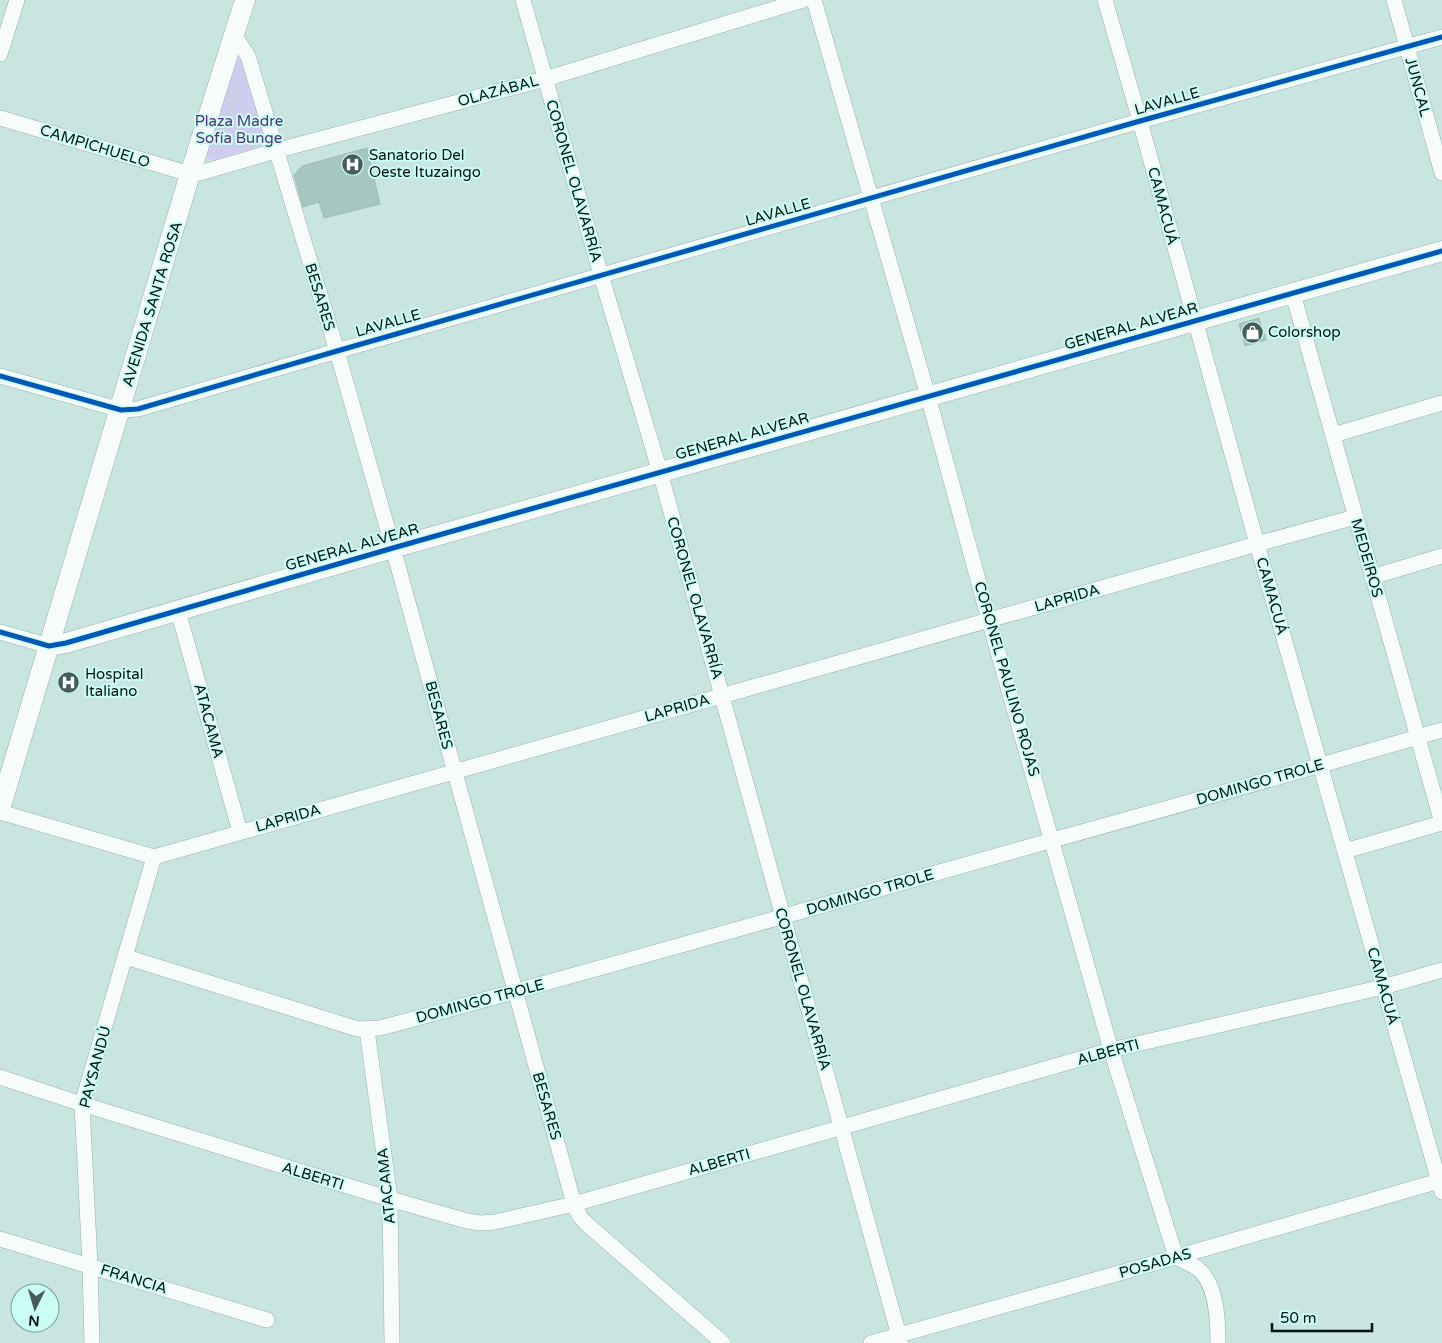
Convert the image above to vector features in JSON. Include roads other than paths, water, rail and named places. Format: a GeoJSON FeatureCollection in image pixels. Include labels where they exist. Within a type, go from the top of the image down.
{"type":"FeatureCollection","features":[{"type":"Feature","properties":{"kind":"street"},"geometry":{"type":"LineString","coordinates":[[0,54],[17,0]]}},
{"type":"Feature","properties":{"kind":"street","name":"AVENIDA SANTA ROSA"},"geometry":{"type":"LineString","coordinates":[[0,810],[190,174],[245,0]]}},
{"type":"Feature","properties":{"kind":"street","name":"CORONEL OLAVARRÍA"},"geometry":{"type":"LineString","coordinates":[[523,0],[601,275],[660,472],[900,1339]]}},
{"type":"Feature","properties":{"kind":"street","name":"OLAZÁBAL"},"geometry":{"type":"LineString","coordinates":[[190,174],[211,170],[275,150],[545,78],[803,0]]}},
{"type":"Feature","properties":{"kind":"street","name":"CORONEL PAULINO ROJAS"},"geometry":{"type":"LineString","coordinates":[[814,0],[928,396],[1111,1050],[1176,1257]]}},
{"type":"Feature","properties":{"kind":"street","name":"CAMACUÁ"},"geometry":{"type":"LineString","coordinates":[[1105,0],[1257,544],[1440,1186]]}},
{"type":"Feature","properties":{"kind":"street","name":"JUNCAL"},"geometry":{"type":"LineString","coordinates":[[1394,0],[1442,173]]}},
{"type":"Feature","properties":{"kind":"street","name":"BESARES"},"geometry":{"type":"LineString","coordinates":[[234,35],[248,56],[337,351],[574,1204],[580,1217],[588,1225],[723,1343]]}},
{"type":"Feature","properties":{"kind":"street","name":"LAVALLE"},"geometry":{"type":"LineString","coordinates":[[120,410],[138,409],[1140,121],[1442,37]]}},
{"type":"Feature","properties":{"kind":"street","name":"CAMPICHUELO"},"geometry":{"type":"LineString","coordinates":[[0,118],[190,174]]}},
{"type":"Feature","properties":{"kind":"street","name":"GENERAL ALVEAR"},"geometry":{"type":"LineString","coordinates":[[49,646],[66,643],[393,548],[1442,251]]}},
{"type":"Feature","properties":{"kind":"street","name":"MEDEIROS"},"geometry":{"type":"LineString","coordinates":[[1294,294],[1442,823]]}},
{"type":"Feature","properties":{"kind":"street"},"geometry":{"type":"LineString","coordinates":[[0,376],[120,410]]}},
{"type":"Feature","properties":{"kind":"street"},"geometry":{"type":"LineString","coordinates":[[1333,435],[1442,403]]}},
{"type":"Feature","properties":{"kind":"street","name":"LAPRIDA"},"geometry":{"type":"LineString","coordinates":[[154,857],[1355,517]]}},
{"type":"Feature","properties":{"kind":"street"},"geometry":{"type":"LineString","coordinates":[[1372,576],[1442,556]]}},
{"type":"Feature","properties":{"kind":"street","name":"ATACAMA"},"geometry":{"type":"LineString","coordinates":[[178,611],[240,832]]}},
{"type":"Feature","properties":{"kind":"street"},"geometry":{"type":"LineString","coordinates":[[0,632],[49,646]]}},
{"type":"Feature","properties":{"kind":"street","name":"DOMINGO TROLE"},"geometry":{"type":"LineString","coordinates":[[126,957],[358,1030],[380,1028],[783,917],[1321,766],[1442,730]]}},
{"type":"Feature","properties":{"kind":"street"},"geometry":{"type":"LineString","coordinates":[[0,810],[154,857]]}},
{"type":"Feature","properties":{"kind":"street"},"geometry":{"type":"LineString","coordinates":[[1345,851],[1442,823]]}},
{"type":"Feature","properties":{"kind":"street","name":"PAYSANDÚ"},"geometry":{"type":"LineString","coordinates":[[92,1343],[82,1104],[154,857]]}},
{"type":"Feature","properties":{"kind":"street","name":"ALBERTI"},"geometry":{"type":"LineString","coordinates":[[0,1077],[390,1199],[467,1221],[480,1223],[495,1222],[574,1204],[1111,1050],[1383,987],[1442,970]]}},
{"type":"Feature","properties":{"kind":"street","name":"ATACAMA"},"geometry":{"type":"LineString","coordinates":[[367,1030],[390,1199],[392,1343]]}},
{"type":"Feature","properties":{"kind":"street","name":"POSADAS"},"geometry":{"type":"LineString","coordinates":[[871,1343],[900,1339],[1176,1257],[1440,1186]]}},
{"type":"Feature","properties":{"kind":"street","name":"FRANCIA"},"geometry":{"type":"LineString","coordinates":[[0,1239],[267,1320]]}},
{"type":"Feature","properties":{"kind":"street"},"geometry":{"type":"LineString","coordinates":[[1176,1257],[1199,1269],[1207,1281],[1217,1310],[1218,1343]]}},
{"type":"Feature","properties":{"kind":"place","name":"Sanatorio Del Oeste Ituzaingo"},"geometry":{"type":"Point","coordinates":[353,164]}},
{"type":"Feature","properties":{"kind":"place","name":"Colorshop"},"geometry":{"type":"Point","coordinates":[1252,332]}},
{"type":"Feature","properties":{"kind":"place","name":"Hospital Italiano"},"geometry":{"type":"Point","coordinates":[69,683]}},
{"type":"Feature","properties":{"kind":"park label","name":"Plaza Madre Sofía Bunge"},"geometry":{"type":"Point","coordinates":[239,130]}}]}
